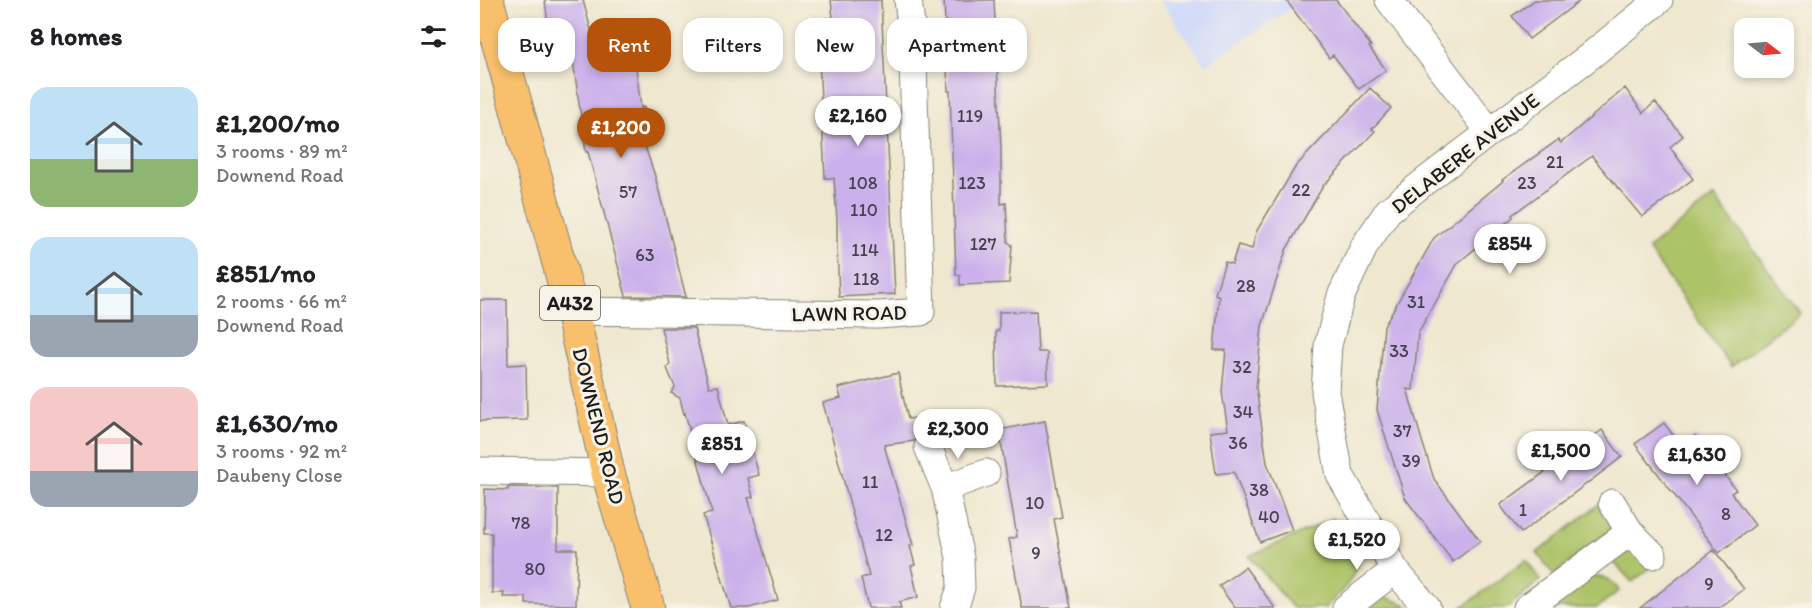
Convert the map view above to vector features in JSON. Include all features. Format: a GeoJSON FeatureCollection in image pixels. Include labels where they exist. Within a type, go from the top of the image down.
{"type":"FeatureCollection","features":[{"type":"Feature","properties":{"kind":"main road","name":"DOWNEND ROAD"},"geometry":{"type":"LineString","coordinates":[[488,0],[572,311],[608,473],[648,608]]}},
{"type":"Feature","properties":{"kind":"street","name":"LAWN ROAD"},"geometry":{"type":"LineString","coordinates":[[572,311],[878,315],[921,312],[912,33],[908,0]]}},
{"type":"Feature","properties":{"kind":"street"},"geometry":{"type":"LineString","coordinates":[[1389,0],[1490,132]]}},
{"type":"Feature","properties":{"kind":"street","name":"DELABERE AVENUE"},"geometry":{"type":"LineString","coordinates":[[1427,608],[1395,570],[1340,475],[1325,392],[1328,345],[1341,296],[1365,245],[1388,211],[1659,0]]}},
{"type":"Feature","properties":{"kind":"street"},"geometry":{"type":"LineString","coordinates":[[928,447],[945,488],[960,558],[961,588],[954,608]]}},
{"type":"Feature","properties":{"kind":"street"},"geometry":{"type":"LineString","coordinates":[[480,471],[608,473]]}},
{"type":"Feature","properties":{"kind":"street"},"geometry":{"type":"LineString","coordinates":[[945,488],[986,473]]}},
{"type":"Feature","properties":{"kind":"street"},"geometry":{"type":"LineString","coordinates":[[1612,503],[1630,532],[1653,555]]}},
{"type":"Feature","properties":{"kind":"street"},"geometry":{"type":"LineString","coordinates":[[1527,608],[1630,532]]}},
{"type":"Feature","properties":{"kind":"street"},"geometry":{"type":"LineString","coordinates":[[1346,608],[1395,570]]}},
{"type":"Feature","properties":{"kind":"shaded area"},"geometry":{"type":"Polygon","coordinates":[[[1160,0],[1304,0],[1205,65],[1160,0]]]}},
{"type":"Feature","properties":{"kind":"green space"},"geometry":{"type":"Polygon","coordinates":[[[1714,196],[1800,313],[1731,367],[1648,249],[1714,196]]]}},
{"type":"Feature","properties":{"kind":"green space"},"geometry":{"type":"Polygon","coordinates":[[[1602,502],[1613,527],[1554,575],[1537,553],[1602,502]]]}},
{"type":"Feature","properties":{"kind":"green space"},"geometry":{"type":"Polygon","coordinates":[[[1333,519],[1354,558],[1356,566],[1353,574],[1348,583],[1325,608],[1293,608],[1249,556],[1333,519]]]}},
{"type":"Feature","properties":{"kind":"green space"},"geometry":{"type":"Polygon","coordinates":[[[1639,553],[1654,565],[1632,582],[1611,559],[1618,554],[1639,553]]]}},
{"type":"Feature","properties":{"kind":"green space"},"geometry":{"type":"Polygon","coordinates":[[[1526,560],[1540,580],[1507,608],[1461,608],[1526,560]]]}},
{"type":"Feature","properties":{"kind":"green space"},"geometry":{"type":"Polygon","coordinates":[[[1588,577],[1606,579],[1613,583],[1619,591],[1596,608],[1547,608],[1588,577]]]}},
{"type":"Feature","properties":{"kind":"green space"},"geometry":{"type":"Polygon","coordinates":[[[1388,598],[1410,608],[1357,608],[1374,599],[1388,598]]]}},
{"type":"Feature","properties":{"kind":"building"},"geometry":{"type":"Polygon","coordinates":[[[545,0],[583,0],[588,18],[587,72],[637,72],[641,108],[644,107],[648,131],[640,132],[655,176],[686,297],[626,296],[588,152],[586,152],[575,72],[575,18],[547,18],[545,0]]]}},
{"type":"Feature","properties":{"kind":"building"},"geometry":{"type":"Polygon","coordinates":[[[831,0],[881,0],[895,294],[839,297],[834,178],[825,178],[820,72],[875,72],[875,18],[833,18],[831,0]]]}},
{"type":"Feature","properties":{"kind":"building"},"geometry":{"type":"Polygon","coordinates":[[[944,0],[994,0],[995,18],[945,18],[944,0]]]}},
{"type":"Feature","properties":{"kind":"building"},"geometry":{"type":"Polygon","coordinates":[[[1286,0],[1336,0],[1386,70],[1359,89],[1333,55],[1329,58],[1286,0]]]}},
{"type":"Feature","properties":{"kind":"building"},"geometry":{"type":"Polygon","coordinates":[[[1535,0],[1581,0],[1529,39],[1512,16],[1535,0]]]}},
{"type":"Feature","properties":{"kind":"building"},"geometry":{"type":"Polygon","coordinates":[[[947,72],[997,72],[1001,204],[1006,203],[1008,242],[1012,245],[1009,283],[960,285],[960,275],[956,275],[950,91],[948,91],[947,72]]]}},
{"type":"Feature","properties":{"kind":"building"},"geometry":{"type":"Polygon","coordinates":[[[1370,88],[1391,108],[1372,129],[1375,131],[1323,186],[1286,250],[1262,326],[1256,387],[1267,463],[1292,530],[1260,542],[1234,472],[1216,474],[1210,432],[1228,430],[1222,392],[1226,350],[1214,350],[1219,296],[1215,294],[1225,262],[1232,264],[1238,245],[1252,249],[1256,232],[1296,166],[1370,88]]]}},
{"type":"Feature","properties":{"kind":"building"},"geometry":{"type":"Polygon","coordinates":[[[1625,88],[1643,113],[1655,102],[1683,136],[1670,147],[1693,179],[1642,217],[1592,156],[1512,215],[1513,217],[1458,263],[1418,333],[1413,390],[1407,389],[1422,441],[1434,479],[1480,541],[1453,562],[1405,498],[1377,410],[1384,326],[1434,238],[1502,180],[1558,140],[1561,143],[1625,88]]]}},
{"type":"Feature","properties":{"kind":"building"},"geometry":{"type":"Polygon","coordinates":[[[480,300],[507,300],[508,365],[526,364],[527,420],[480,421],[480,300]]]}},
{"type":"Feature","properties":{"kind":"building"},"geometry":{"type":"Polygon","coordinates":[[[1036,311],[1038,352],[1047,352],[1048,384],[997,386],[996,331],[999,331],[999,312],[1036,311]]]}},
{"type":"Feature","properties":{"kind":"building"},"geometry":{"type":"Polygon","coordinates":[[[661,328],[694,328],[709,387],[718,386],[728,425],[744,421],[759,475],[748,478],[753,497],[748,498],[778,600],[749,608],[731,608],[703,515],[712,513],[685,413],[680,398],[671,393],[675,387],[667,368],[670,364],[661,328]]]}},
{"type":"Feature","properties":{"kind":"building"},"geometry":{"type":"Polygon","coordinates":[[[898,373],[908,419],[947,414],[950,437],[940,438],[929,431],[921,433],[914,441],[884,445],[913,545],[910,546],[915,565],[911,566],[918,597],[899,602],[901,608],[868,608],[861,578],[869,576],[823,403],[841,398],[838,388],[898,373]]]}},
{"type":"Feature","properties":{"kind":"building"},"geometry":{"type":"Polygon","coordinates":[[[1045,421],[1062,517],[1054,519],[1071,608],[1022,608],[1009,539],[1017,537],[999,430],[1045,421]]]}},
{"type":"Feature","properties":{"kind":"building"},"geometry":{"type":"Polygon","coordinates":[[[1664,423],[1682,447],[1695,436],[1736,490],[1731,493],[1755,525],[1719,553],[1635,444],[1664,423]]]}},
{"type":"Feature","properties":{"kind":"building"},"geometry":{"type":"Polygon","coordinates":[[[1602,430],[1622,457],[1521,533],[1500,505],[1602,430]]]}},
{"type":"Feature","properties":{"kind":"building"},"geometry":{"type":"Polygon","coordinates":[[[508,487],[558,488],[558,549],[577,549],[576,605],[526,604],[526,597],[503,597],[504,593],[492,593],[492,533],[484,533],[485,489],[508,490],[508,487]]]}},
{"type":"Feature","properties":{"kind":"building"},"geometry":{"type":"Polygon","coordinates":[[[1714,550],[1744,589],[1719,608],[1640,608],[1714,550]]]}},
{"type":"Feature","properties":{"kind":"building"},"geometry":{"type":"Polygon","coordinates":[[[1245,567],[1275,608],[1235,608],[1219,586],[1245,567]]]}}]}
